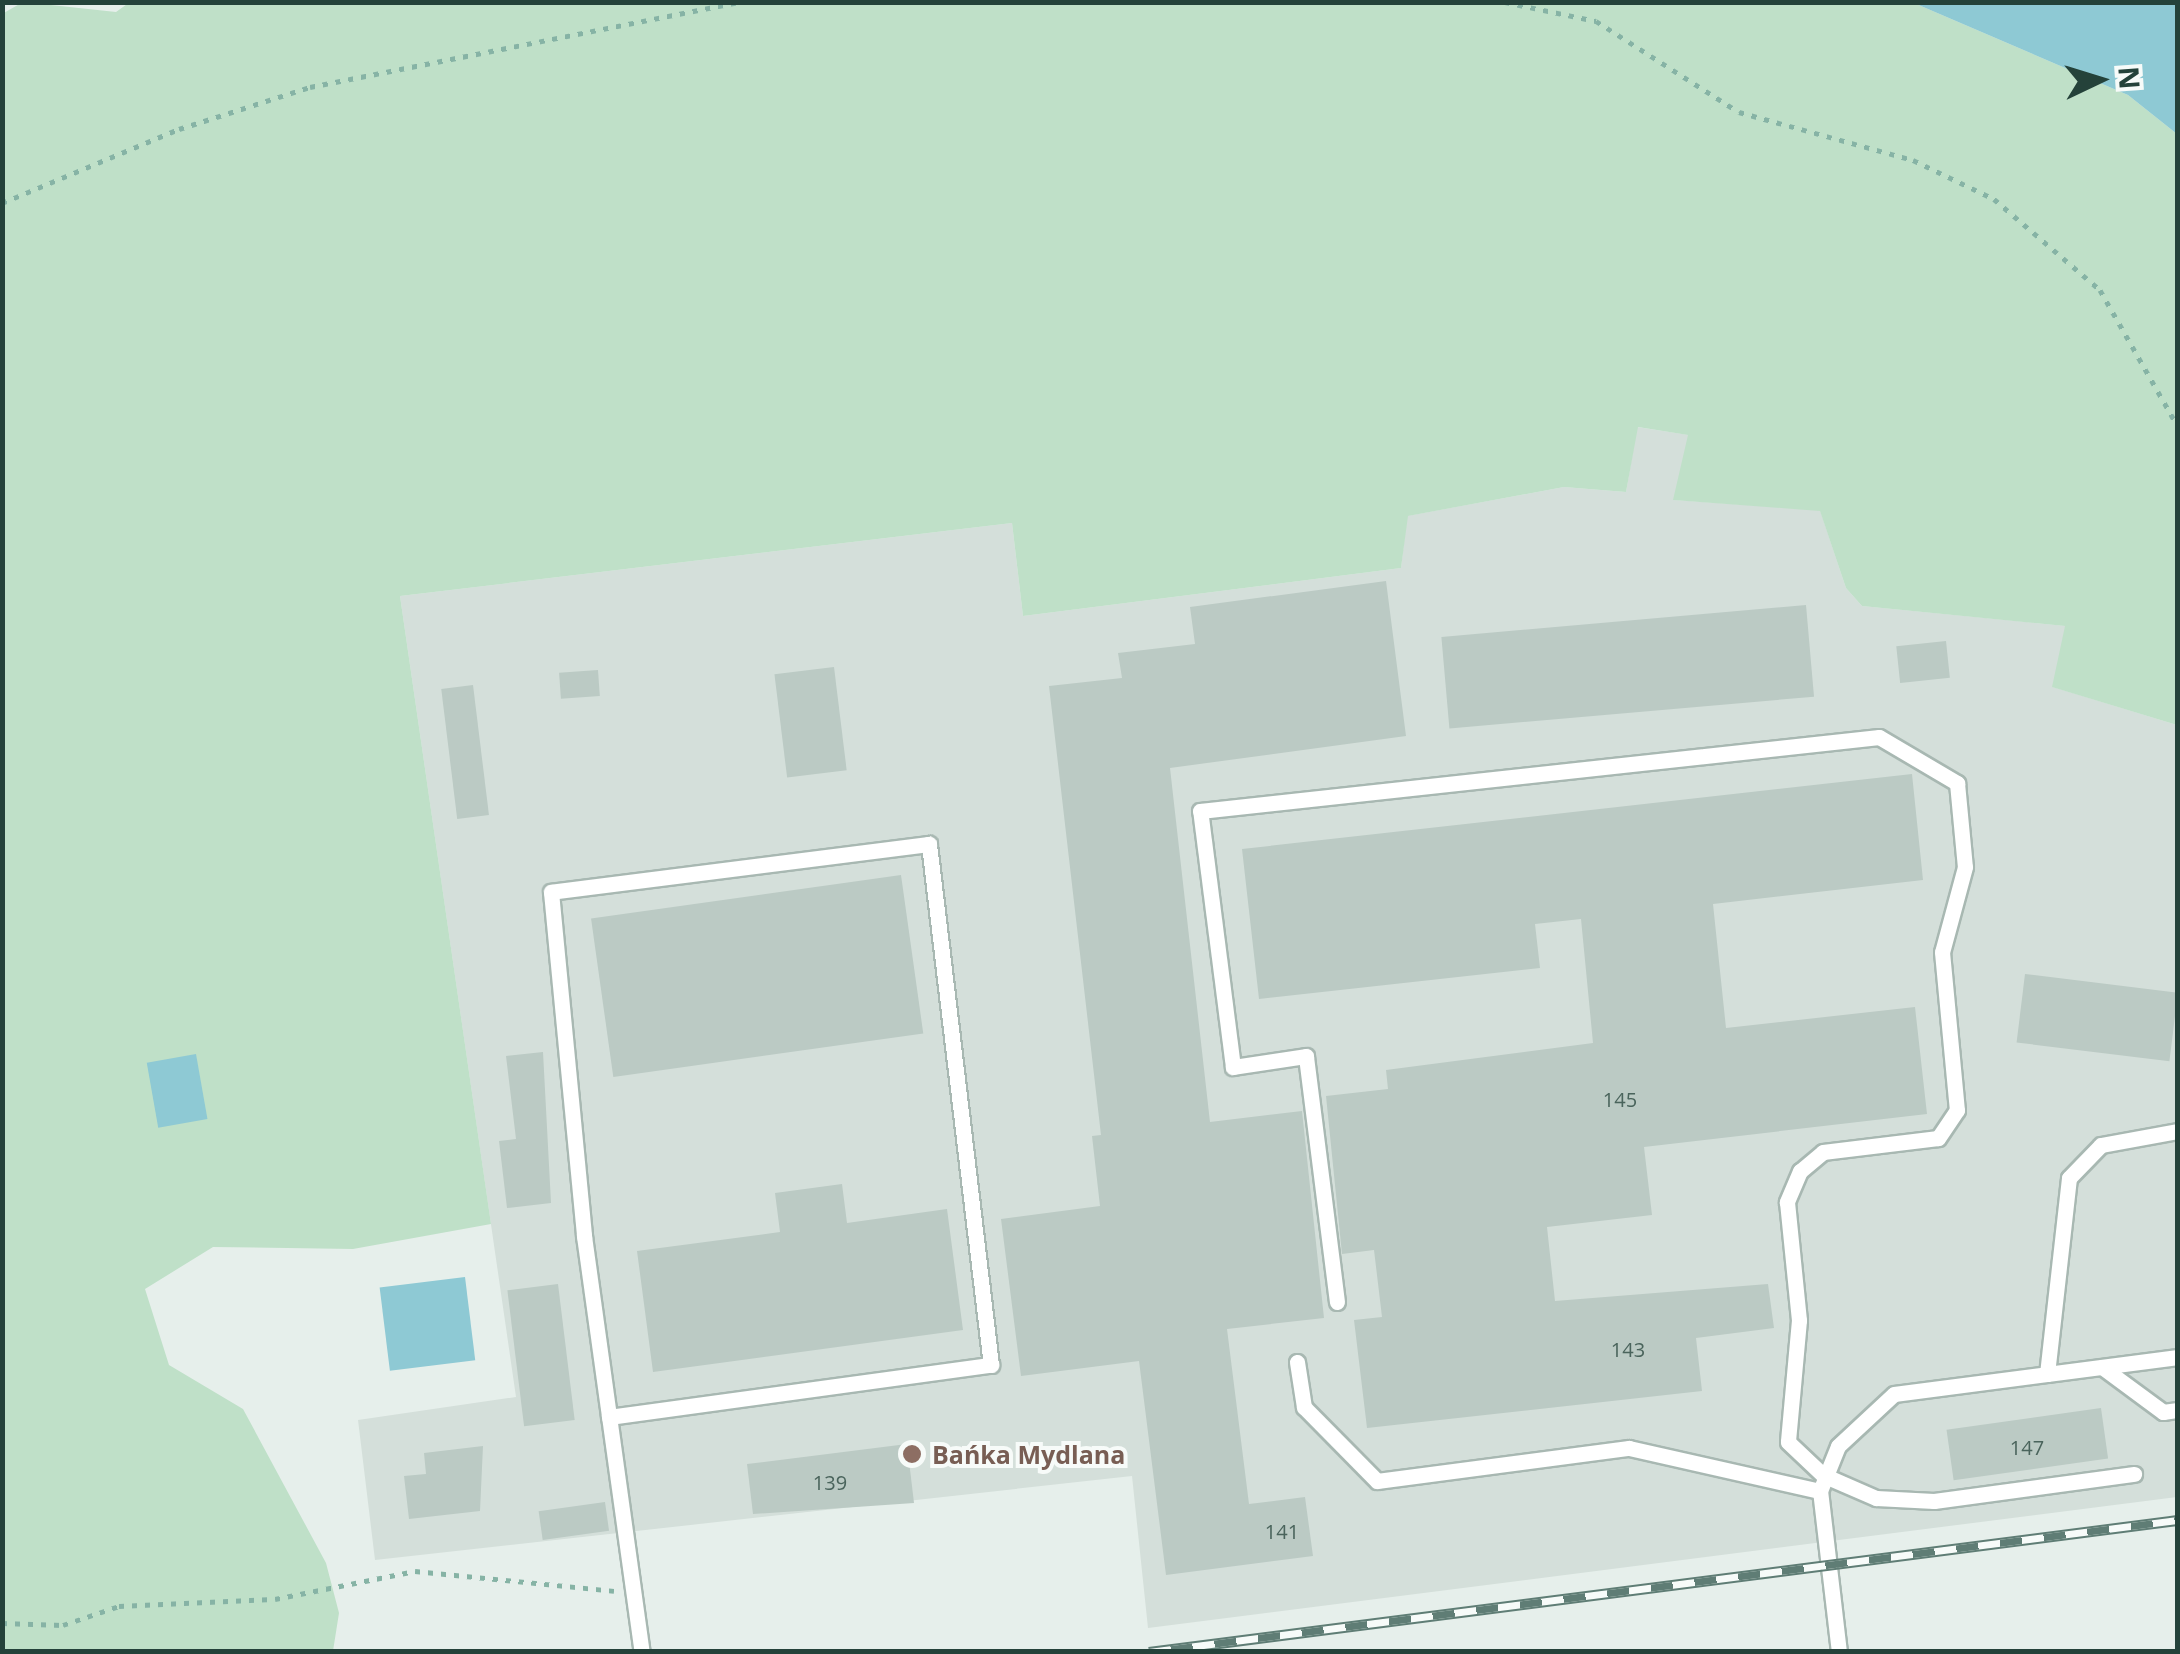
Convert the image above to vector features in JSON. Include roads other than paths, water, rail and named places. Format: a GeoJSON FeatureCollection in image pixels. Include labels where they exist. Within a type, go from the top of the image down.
{"type":"FeatureCollection","features":[{"type":"Feature","properties":{"kind":"lane"},"geometry":{"type":"LineString","coordinates":[[1337,1302],[1306,1056],[1232,1066],[1200,811],[1879,737],[1957,783],[1965,867],[1942,952],[1957,1110],[1938,1138],[1823,1152],[1800,1172],[1787,1202],[1799,1320],[1788,1442],[1822,1483],[1839,1652]]}},
{"type":"Feature","properties":{"kind":"lane"},"geometry":{"type":"LineString","coordinates":[[609,1417],[991,1365],[930,844],[552,892],[609,1417],[642,1652]]}},
{"type":"Feature","properties":{"kind":"lane"},"geometry":{"type":"LineString","coordinates":[[2046,1374],[2069,1178],[2101,1145],[2178,1131]]}},
{"type":"Feature","properties":{"kind":"lane"},"geometry":{"type":"LineString","coordinates":[[1822,1483],[1857,1419],[1894,1394],[2178,1356]]}},
{"type":"Feature","properties":{"kind":"lane"},"geometry":{"type":"LineString","coordinates":[[1297,1362],[1304,1407],[1377,1481],[1629,1448],[1822,1483],[1876,1498],[1934,1501],[2134,1474]]}},
{"type":"Feature","properties":{"kind":"lane"},"geometry":{"type":"LineString","coordinates":[[2102,1367],[2162,1412],[2178,1410]]}},
{"type":"Feature","properties":{"kind":"water"},"geometry":{"type":"Polygon","coordinates":[[[1914,3],[2177,3],[2177,134],[2128,95],[1914,3]]]}},
{"type":"Feature","properties":{"kind":"water"},"geometry":{"type":"Polygon","coordinates":[[[196,1054],[207,1119],[158,1128],[147,1063],[196,1054]]]}},
{"type":"Feature","properties":{"kind":"water"},"geometry":{"type":"Polygon","coordinates":[[[465,1277],[475,1360],[390,1371],[380,1287],[465,1277]]]}},
{"type":"Feature","properties":{"kind":"railway"},"geometry":{"type":"LineString","coordinates":[[1149,1652],[2178,1520]]}},
{"type":"Feature","properties":{"kind":"place","name":"Bańka Mydlana"},"geometry":{"type":"Point","coordinates":[912,1454]}}]}
